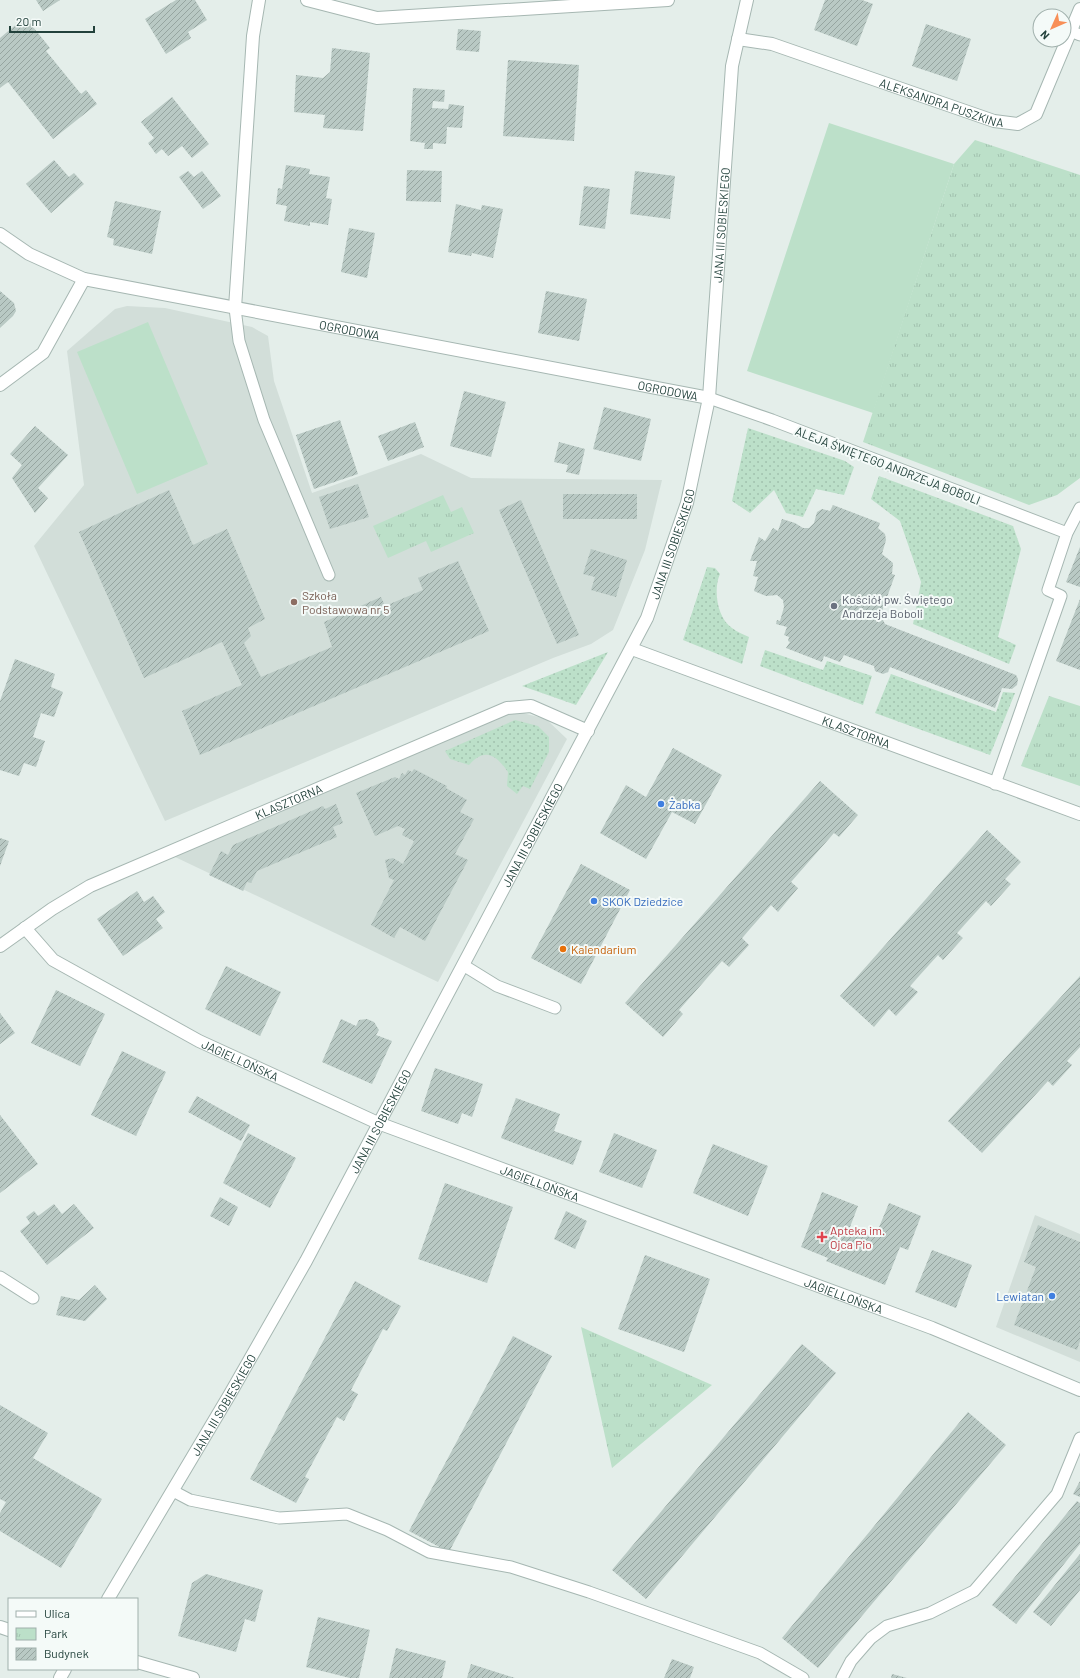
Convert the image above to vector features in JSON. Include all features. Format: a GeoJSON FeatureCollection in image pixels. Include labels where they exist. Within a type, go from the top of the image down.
{"type":"FeatureCollection","features":[{"type":"Feature","properties":{"kind":"street"},"geometry":{"type":"LineString","coordinates":[[236,308],[253,36],[259,0]]}},
{"type":"Feature","properties":{"kind":"street"},"geometry":{"type":"LineString","coordinates":[[307,0],[377,18],[668,0]]}},
{"type":"Feature","properties":{"kind":"street","name":"JANA III SOBIESKIEGO"},"geometry":{"type":"LineString","coordinates":[[109,1598],[306,1261],[378,1123],[632,649],[647,618],[687,503],[709,398],[732,66],[747,0]]}},
{"type":"Feature","properties":{"kind":"street","name":"ALEKSANDRA PUSZKINA"},"geometry":{"type":"LineString","coordinates":[[738,39],[772,44],[994,121],[1018,124],[1036,114],[1075,33],[1080,9]]}},
{"type":"Feature","properties":{"kind":"street","name":"OGRODOWA"},"geometry":{"type":"LineString","coordinates":[[0,234],[29,254],[84,279],[709,398]]}},
{"type":"Feature","properties":{"kind":"street"},"geometry":{"type":"LineString","coordinates":[[0,385],[43,353],[84,279]]}},
{"type":"Feature","properties":{"kind":"street","name":"KLASZTORNA"},"geometry":{"type":"LineString","coordinates":[[632,649],[995,784],[1080,814]]}},
{"type":"Feature","properties":{"kind":"street","name":"KLASZTORNA"},"geometry":{"type":"LineString","coordinates":[[0,946],[52,909],[90,886],[507,708],[531,706],[588,731]]}},
{"type":"Feature","properties":{"kind":"street","name":"JAGIELLOŃSKA"},"geometry":{"type":"LineString","coordinates":[[25,928],[53,960],[199,1041],[378,1123],[932,1328],[1080,1390]]}},
{"type":"Feature","properties":{"kind":"street"},"geometry":{"type":"LineString","coordinates":[[138,1662],[193,1678]]}},
{"type":"Feature","properties":{"kind":"lane"},"geometry":{"type":"LineString","coordinates":[[236,308],[238,341],[264,420],[329,575]]}},
{"type":"Feature","properties":{"kind":"lane","name":"ALEJA ŚWIĘTEGO ANDRZEJA BOBOLI"},"geometry":{"type":"LineString","coordinates":[[709,398],[772,420],[1067,533]]}},
{"type":"Feature","properties":{"kind":"lane"},"geometry":{"type":"LineString","coordinates":[[995,784],[1061,596],[1048,590],[1067,533],[1080,508]]}},
{"type":"Feature","properties":{"kind":"lane"},"geometry":{"type":"LineString","coordinates":[[463,965],[497,986],[555,1008]]}},
{"type":"Feature","properties":{"kind":"lane"},"geometry":{"type":"LineString","coordinates":[[0,1277],[33,1298]]}},
{"type":"Feature","properties":{"kind":"lane"},"geometry":{"type":"LineString","coordinates":[[842,1678],[851,1661],[871,1638],[887,1626],[930,1613],[974,1591],[1057,1494],[1080,1438]]}},
{"type":"Feature","properties":{"kind":"lane"},"geometry":{"type":"LineString","coordinates":[[173,1490],[190,1500],[279,1518],[347,1514],[387,1530],[428,1552],[511,1567],[589,1592],[760,1653],[803,1678]]}},
{"type":"Feature","properties":{"kind":"shaded area","name":"Szkoła Podstawowa nr 5"},"geometry":{"type":"Polygon","coordinates":[[[127,306],[165,308],[252,327],[268,336],[274,381],[312,493],[421,454],[471,478],[662,480],[645,550],[613,630],[591,644],[553,658],[165,821],[34,546],[84,485],[67,351],[115,309],[127,306]]]}},
{"type":"Feature","properties":{"kind":"shaded area"},"geometry":{"type":"Polygon","coordinates":[[[515,711],[546,719],[567,739],[438,982],[173,856],[515,711]]]}},
{"type":"Feature","properties":{"kind":"shaded area","name":"Lewiatan"},"geometry":{"type":"Polygon","coordinates":[[[1035,1215],[1080,1234],[1080,1362],[996,1327],[1035,1215]]]}},
{"type":"Feature","properties":{"kind":"green space"},"geometry":{"type":"Polygon","coordinates":[[[829,123],[954,164],[873,413],[747,371],[829,123]]]}},
{"type":"Feature","properties":{"kind":"green space"},"geometry":{"type":"Polygon","coordinates":[[[975,140],[1080,175],[1080,478],[1057,495],[1029,505],[863,442],[954,164],[975,140]]]}},
{"type":"Feature","properties":{"kind":"green space"},"geometry":{"type":"Polygon","coordinates":[[[148,322],[208,464],[137,494],[77,352],[148,322]]]}},
{"type":"Feature","properties":{"kind":"green space"},"geometry":{"type":"Polygon","coordinates":[[[748,428],[845,461],[854,467],[844,495],[816,489],[803,517],[786,513],[774,490],[750,513],[732,501],[748,428]]]}},
{"type":"Feature","properties":{"kind":"green space"},"geometry":{"type":"Polygon","coordinates":[[[879,476],[1013,526],[1021,549],[998,637],[1016,645],[1009,664],[913,624],[921,582],[900,521],[871,499],[879,476]]]}},
{"type":"Feature","properties":{"kind":"green space"},"geometry":{"type":"Polygon","coordinates":[[[443,495],[451,512],[462,507],[474,533],[431,552],[426,541],[388,558],[373,526],[443,495]]]}},
{"type":"Feature","properties":{"kind":"green space"},"geometry":{"type":"Polygon","coordinates":[[[707,567],[715,568],[720,574],[717,595],[723,617],[732,628],[749,637],[742,664],[683,640],[707,567]]]}},
{"type":"Feature","properties":{"kind":"green space"},"geometry":{"type":"Polygon","coordinates":[[[765,650],[823,670],[827,661],[872,676],[863,705],[760,666],[765,650]]]}},
{"type":"Feature","properties":{"kind":"green space"},"geometry":{"type":"Polygon","coordinates":[[[608,652],[576,705],[522,686],[608,652]]]}},
{"type":"Feature","properties":{"kind":"green space"},"geometry":{"type":"Polygon","coordinates":[[[891,674],[996,712],[1003,692],[1015,693],[990,755],[875,713],[891,674]]]}},
{"type":"Feature","properties":{"kind":"green space"},"geometry":{"type":"Polygon","coordinates":[[[1049,696],[1080,706],[1080,786],[1021,766],[1049,696]]]}},
{"type":"Feature","properties":{"kind":"green space"},"geometry":{"type":"Polygon","coordinates":[[[515,720],[538,726],[549,737],[549,752],[530,789],[523,786],[517,794],[507,786],[508,772],[499,761],[490,755],[480,756],[469,765],[450,759],[445,751],[515,720]]]}},
{"type":"Feature","properties":{"kind":"green space"},"geometry":{"type":"Polygon","coordinates":[[[581,1327],[712,1385],[612,1468],[581,1327]]]}},
{"type":"Feature","properties":{"kind":"building"},"geometry":{"type":"Polygon","coordinates":[[[36,0],[60,0],[43,11],[36,0]]]}},
{"type":"Feature","properties":{"kind":"building"},"geometry":{"type":"Polygon","coordinates":[[[176,0],[195,0],[207,20],[188,32],[191,38],[166,54],[145,19],[176,0]]]}},
{"type":"Feature","properties":{"kind":"building"},"geometry":{"type":"Polygon","coordinates":[[[825,0],[862,0],[873,4],[857,46],[814,30],[825,0]]]}},
{"type":"Feature","properties":{"kind":"building"},"geometry":{"type":"Polygon","coordinates":[[[25,17],[50,48],[46,51],[81,94],[86,90],[97,104],[53,139],[8,82],[0,88],[0,38],[25,17]]]}},
{"type":"Feature","properties":{"kind":"building"},"geometry":{"type":"Polygon","coordinates":[[[926,24],[971,39],[957,81],[912,66],[926,24]]]}},
{"type":"Feature","properties":{"kind":"building"},"geometry":{"type":"Polygon","coordinates":[[[458,29],[481,31],[479,52],[456,50],[458,29]]]}},
{"type":"Feature","properties":{"kind":"building"},"geometry":{"type":"Polygon","coordinates":[[[332,48],[370,53],[363,131],[323,128],[325,115],[294,112],[296,75],[323,78],[330,72],[332,48]]]}},
{"type":"Feature","properties":{"kind":"building"},"geometry":{"type":"Polygon","coordinates":[[[508,60],[579,65],[574,141],[503,136],[508,60]]]}},
{"type":"Feature","properties":{"kind":"building"},"geometry":{"type":"Polygon","coordinates":[[[413,88],[445,90],[444,102],[433,101],[432,108],[448,109],[449,104],[464,106],[462,128],[447,127],[446,144],[433,143],[433,149],[424,149],[425,143],[410,141],[413,88]]]}},
{"type":"Feature","properties":{"kind":"building"},"geometry":{"type":"Polygon","coordinates":[[[172,97],[209,144],[192,158],[182,146],[168,156],[162,149],[156,154],[148,143],[154,138],[141,122],[172,97]]]}},
{"type":"Feature","properties":{"kind":"building"},"geometry":{"type":"Polygon","coordinates":[[[54,160],[69,177],[74,173],[84,184],[51,213],[26,184],[54,160]]]}},
{"type":"Feature","properties":{"kind":"building"},"geometry":{"type":"Polygon","coordinates":[[[286,165],[310,169],[309,174],[330,177],[326,198],[332,199],[328,225],[310,222],[310,226],[284,221],[287,206],[276,204],[278,188],[282,189],[286,165]]]}},
{"type":"Feature","properties":{"kind":"building"},"geometry":{"type":"Polygon","coordinates":[[[407,170],[442,171],[441,202],[406,201],[407,170]]]}},
{"type":"Feature","properties":{"kind":"building"},"geometry":{"type":"Polygon","coordinates":[[[188,171],[194,177],[202,171],[221,196],[203,209],[179,177],[188,171]]]}},
{"type":"Feature","properties":{"kind":"building"},"geometry":{"type":"Polygon","coordinates":[[[635,171],[675,176],[670,219],[630,214],[635,171]]]}},
{"type":"Feature","properties":{"kind":"building"},"geometry":{"type":"Polygon","coordinates":[[[584,186],[610,189],[605,229],[579,225],[584,186]]]}},
{"type":"Feature","properties":{"kind":"building"},"geometry":{"type":"Polygon","coordinates":[[[115,201],[161,211],[152,254],[113,245],[114,239],[107,237],[115,201]]]}},
{"type":"Feature","properties":{"kind":"building"},"geometry":{"type":"Polygon","coordinates":[[[456,204],[481,210],[482,205],[503,209],[493,258],[472,253],[471,256],[448,252],[456,204]]]}},
{"type":"Feature","properties":{"kind":"building"},"geometry":{"type":"Polygon","coordinates":[[[349,228],[375,233],[367,278],[341,272],[349,228]]]}},
{"type":"Feature","properties":{"kind":"building"},"geometry":{"type":"Polygon","coordinates":[[[0,291],[14,303],[16,311],[13,316],[0,328],[0,291]]]}},
{"type":"Feature","properties":{"kind":"building"},"geometry":{"type":"Polygon","coordinates":[[[546,291],[587,299],[579,341],[538,333],[546,291]]]}},
{"type":"Feature","properties":{"kind":"building"},"geometry":{"type":"Polygon","coordinates":[[[464,391],[506,402],[491,457],[450,446],[464,391]]]}},
{"type":"Feature","properties":{"kind":"building"},"geometry":{"type":"Polygon","coordinates":[[[604,407],[651,419],[641,461],[593,449],[604,407]]]}},
{"type":"Feature","properties":{"kind":"building"},"geometry":{"type":"Polygon","coordinates":[[[340,420],[358,474],[314,489],[296,435],[340,420]]]}},
{"type":"Feature","properties":{"kind":"building"},"geometry":{"type":"Polygon","coordinates":[[[415,422],[424,447],[388,461],[378,436],[415,422]]]}},
{"type":"Feature","properties":{"kind":"building"},"geometry":{"type":"Polygon","coordinates":[[[35,426],[68,455],[38,488],[48,498],[35,513],[12,478],[22,465],[10,454],[35,426]]]}},
{"type":"Feature","properties":{"kind":"building"},"geometry":{"type":"Polygon","coordinates":[[[559,442],[585,449],[579,475],[566,472],[568,465],[554,462],[559,442]]]}},
{"type":"Feature","properties":{"kind":"building"},"geometry":{"type":"Polygon","coordinates":[[[358,484],[369,517],[330,529],[319,497],[358,484]]]}},
{"type":"Feature","properties":{"kind":"building"},"geometry":{"type":"Polygon","coordinates":[[[169,490],[193,545],[227,529],[265,619],[248,628],[251,636],[244,643],[261,677],[332,647],[324,622],[381,597],[385,606],[423,590],[418,578],[458,561],[489,631],[200,755],[182,711],[242,685],[222,642],[144,678],[79,532],[169,490]]]}},
{"type":"Feature","properties":{"kind":"building"},"geometry":{"type":"Polygon","coordinates":[[[563,494],[637,494],[637,519],[563,519],[563,494]]]}},
{"type":"Feature","properties":{"kind":"building"},"geometry":{"type":"Polygon","coordinates":[[[521,500],[579,635],[557,644],[499,510],[521,500]]]}},
{"type":"Feature","properties":{"kind":"building","name":"Kościół pw. Świętego Andrzeja Boboli"},"geometry":{"type":"Polygon","coordinates":[[[833,505],[880,523],[878,528],[885,534],[886,540],[882,554],[893,563],[892,574],[895,575],[882,611],[882,618],[885,624],[1016,675],[1018,679],[1017,685],[1012,689],[1002,688],[995,708],[890,667],[888,672],[883,674],[875,671],[874,666],[844,655],[840,662],[824,656],[822,662],[786,648],[790,642],[788,641],[789,637],[784,635],[787,627],[776,624],[777,620],[780,621],[784,607],[783,600],[777,595],[766,596],[754,591],[758,577],[753,576],[757,561],[750,561],[759,537],[765,541],[773,528],[778,531],[782,519],[795,523],[803,528],[809,528],[814,523],[817,512],[822,509],[830,511],[833,505]]]}},
{"type":"Feature","properties":{"kind":"building"},"geometry":{"type":"Polygon","coordinates":[[[1080,547],[1080,587],[1066,582],[1080,547]]]}},
{"type":"Feature","properties":{"kind":"building"},"geometry":{"type":"Polygon","coordinates":[[[591,549],[627,560],[616,597],[591,590],[595,577],[583,574],[591,549]]]}},
{"type":"Feature","properties":{"kind":"building"},"geometry":{"type":"Polygon","coordinates":[[[1080,599],[1080,670],[1056,661],[1080,599]]]}},
{"type":"Feature","properties":{"kind":"building"},"geometry":{"type":"Polygon","coordinates":[[[15,659],[55,674],[51,687],[63,692],[54,717],[41,713],[33,737],[45,741],[36,767],[24,763],[19,776],[0,770],[0,701],[15,659]]]}},
{"type":"Feature","properties":{"kind":"building","name":"Żabka"},"geometry":{"type":"Polygon","coordinates":[[[673,748],[722,775],[695,824],[672,812],[646,859],[600,833],[626,785],[646,797],[673,748]]]}},
{"type":"Feature","properties":{"kind":"building"},"geometry":{"type":"Polygon","coordinates":[[[414,769],[447,786],[446,788],[467,800],[460,812],[474,819],[455,854],[468,860],[425,941],[400,927],[394,938],[371,925],[394,880],[389,878],[385,860],[393,858],[403,864],[414,841],[402,835],[405,829],[398,826],[375,836],[356,793],[395,777],[399,779],[402,773],[405,775],[408,770],[412,772],[414,769]]]}},
{"type":"Feature","properties":{"kind":"building"},"geometry":{"type":"Polygon","coordinates":[[[820,781],[858,815],[839,837],[834,833],[791,882],[798,888],[778,912],[771,905],[742,938],[749,945],[729,967],[722,961],[679,1010],[683,1014],[663,1037],[625,1003],[820,781]]]}},
{"type":"Feature","properties":{"kind":"building"},"geometry":{"type":"Polygon","coordinates":[[[336,804],[343,823],[333,827],[337,837],[257,871],[251,883],[247,882],[243,891],[209,875],[221,851],[228,855],[233,845],[323,806],[325,809],[336,804]]]}},
{"type":"Feature","properties":{"kind":"building"},"geometry":{"type":"Polygon","coordinates":[[[987,830],[1021,862],[1005,879],[1011,884],[991,906],[986,901],[957,933],[963,938],[943,960],[938,955],[910,986],[918,992],[896,1016],[889,1009],[874,1027],[840,996],[987,830]]]}},
{"type":"Feature","properties":{"kind":"building"},"geometry":{"type":"Polygon","coordinates":[[[0,838],[9,841],[0,866],[0,838]]]}},
{"type":"Feature","properties":{"kind":"building"},"geometry":{"type":"Polygon","coordinates":[[[581,864],[630,890],[581,984],[531,958],[581,864]]]}},
{"type":"Feature","properties":{"kind":"building"},"geometry":{"type":"Polygon","coordinates":[[[137,891],[144,902],[153,896],[165,912],[156,919],[163,928],[123,956],[97,919],[137,891]]]}},
{"type":"Feature","properties":{"kind":"building"},"geometry":{"type":"Polygon","coordinates":[[[226,966],[281,992],[260,1036],[205,1009],[226,966]]]}},
{"type":"Feature","properties":{"kind":"building"},"geometry":{"type":"Polygon","coordinates":[[[1080,976],[1080,1047],[1067,1061],[1072,1065],[1053,1086],[1048,1081],[982,1153],[948,1121],[1080,976]]]}},
{"type":"Feature","properties":{"kind":"building"},"geometry":{"type":"Polygon","coordinates":[[[56,990],[105,1014],[80,1066],[31,1043],[56,990]]]}},
{"type":"Feature","properties":{"kind":"building"},"geometry":{"type":"Polygon","coordinates":[[[0,1013],[15,1033],[0,1044],[0,1013]]]}},
{"type":"Feature","properties":{"kind":"building"},"geometry":{"type":"Polygon","coordinates":[[[341,1019],[356,1026],[359,1020],[367,1019],[374,1022],[379,1030],[376,1035],[392,1041],[372,1084],[322,1062],[341,1019]]]}},
{"type":"Feature","properties":{"kind":"building"},"geometry":{"type":"Polygon","coordinates":[[[122,1051],[166,1072],[136,1136],[91,1115],[122,1051]]]}},
{"type":"Feature","properties":{"kind":"building"},"geometry":{"type":"Polygon","coordinates":[[[435,1068],[483,1084],[472,1117],[462,1113],[458,1124],[421,1111],[435,1068]]]}},
{"type":"Feature","properties":{"kind":"building"},"geometry":{"type":"Polygon","coordinates":[[[197,1096],[250,1125],[241,1141],[188,1112],[197,1096]]]}},
{"type":"Feature","properties":{"kind":"building"},"geometry":{"type":"Polygon","coordinates":[[[516,1098],[560,1114],[554,1131],[582,1141],[573,1165],[501,1138],[516,1098]]]}},
{"type":"Feature","properties":{"kind":"building"},"geometry":{"type":"Polygon","coordinates":[[[0,1115],[38,1164],[0,1193],[0,1115]]]}},
{"type":"Feature","properties":{"kind":"building"},"geometry":{"type":"Polygon","coordinates":[[[248,1133],[296,1158],[270,1208],[223,1183],[248,1133]]]}},
{"type":"Feature","properties":{"kind":"building"},"geometry":{"type":"Polygon","coordinates":[[[614,1133],[657,1150],[642,1188],[599,1172],[614,1133]]]}},
{"type":"Feature","properties":{"kind":"building"},"geometry":{"type":"Polygon","coordinates":[[[713,1144],[768,1166],[748,1216],[693,1193],[713,1144]]]}},
{"type":"Feature","properties":{"kind":"building"},"geometry":{"type":"Polygon","coordinates":[[[445,1183],[513,1207],[487,1283],[418,1259],[445,1183]]]}},
{"type":"Feature","properties":{"kind":"building"},"geometry":{"type":"Polygon","coordinates":[[[822,1192],[858,1206],[850,1227],[875,1237],[889,1203],[921,1216],[908,1250],[900,1247],[885,1285],[826,1261],[828,1258],[801,1247],[822,1192]]]}},
{"type":"Feature","properties":{"kind":"building"},"geometry":{"type":"Polygon","coordinates":[[[220,1197],[238,1207],[229,1226],[210,1216],[220,1197]]]}},
{"type":"Feature","properties":{"kind":"building"},"geometry":{"type":"Polygon","coordinates":[[[54,1204],[62,1214],[74,1204],[94,1228],[47,1265],[20,1231],[30,1223],[26,1217],[34,1211],[38,1216],[54,1204]]]}},
{"type":"Feature","properties":{"kind":"building"},"geometry":{"type":"Polygon","coordinates":[[[566,1211],[587,1221],[575,1249],[554,1239],[566,1211]]]}},
{"type":"Feature","properties":{"kind":"building","name":"Lewiatan"},"geometry":{"type":"Polygon","coordinates":[[[1038,1225],[1080,1242],[1080,1341],[1077,1350],[1014,1325],[1036,1267],[1024,1262],[1038,1225]]]}},
{"type":"Feature","properties":{"kind":"building"},"geometry":{"type":"Polygon","coordinates":[[[932,1250],[972,1265],[956,1308],[915,1292],[932,1250]]]}},
{"type":"Feature","properties":{"kind":"building"},"geometry":{"type":"Polygon","coordinates":[[[645,1255],[710,1279],[684,1352],[618,1329],[645,1255]]]}},
{"type":"Feature","properties":{"kind":"building"},"geometry":{"type":"Polygon","coordinates":[[[355,1281],[401,1306],[387,1331],[383,1329],[351,1390],[358,1394],[344,1421],[337,1417],[305,1477],[309,1479],[296,1503],[250,1479],[355,1281]]]}},
{"type":"Feature","properties":{"kind":"building"},"geometry":{"type":"Polygon","coordinates":[[[95,1285],[107,1299],[85,1321],[56,1315],[61,1296],[79,1300],[95,1285]]]}},
{"type":"Feature","properties":{"kind":"building"},"geometry":{"type":"Polygon","coordinates":[[[513,1336],[552,1356],[449,1552],[409,1531],[513,1336]]]}},
{"type":"Feature","properties":{"kind":"building"},"geometry":{"type":"Polygon","coordinates":[[[802,1344],[836,1373],[646,1599],[612,1570],[802,1344]]]}},
{"type":"Feature","properties":{"kind":"building"},"geometry":{"type":"Polygon","coordinates":[[[0,1405],[48,1433],[33,1458],[102,1499],[61,1568],[0,1531],[0,1513],[6,1502],[0,1499],[0,1405]]]}},
{"type":"Feature","properties":{"kind":"building"},"geometry":{"type":"Polygon","coordinates":[[[968,1412],[1006,1445],[818,1668],[782,1638],[968,1412]]]}},
{"type":"Feature","properties":{"kind":"building"},"geometry":{"type":"Polygon","coordinates":[[[1080,1481],[1080,1497],[1073,1494],[1080,1481]]]}},
{"type":"Feature","properties":{"kind":"building"},"geometry":{"type":"Polygon","coordinates":[[[1077,1501],[1080,1503],[1080,1544],[1016,1624],[992,1605],[1077,1501]]]}},
{"type":"Feature","properties":{"kind":"building"},"geometry":{"type":"Polygon","coordinates":[[[1080,1554],[1080,1590],[1051,1626],[1033,1612],[1080,1554]]]}},
{"type":"Feature","properties":{"kind":"building"},"geometry":{"type":"Polygon","coordinates":[[[206,1574],[263,1590],[255,1622],[245,1619],[236,1652],[178,1636],[192,1583],[206,1574]]]}},
{"type":"Feature","properties":{"kind":"building"},"geometry":{"type":"Polygon","coordinates":[[[318,1617],[370,1630],[359,1678],[350,1678],[306,1667],[318,1617]]]}},
{"type":"Feature","properties":{"kind":"building"},"geometry":{"type":"Polygon","coordinates":[[[396,1648],[446,1661],[442,1678],[389,1678],[396,1648]]]}},
{"type":"Feature","properties":{"kind":"building"},"geometry":{"type":"Polygon","coordinates":[[[672,1659],[694,1667],[690,1678],[664,1678],[672,1659]]]}},
{"type":"Feature","properties":{"kind":"building"},"geometry":{"type":"Polygon","coordinates":[[[471,1664],[515,1678],[467,1678],[471,1664]]]}},
{"type":"Feature","properties":{"kind":"building"},"geometry":{"type":"Polygon","coordinates":[[[892,1674],[907,1678],[891,1678],[892,1674]]]}},
{"type":"Feature","properties":{"kind":"place","name":"Szkoła Podstawowa nr 5"},"geometry":{"type":"Point","coordinates":[294,602]}},
{"type":"Feature","properties":{"kind":"place","name":"Kościół pw. Świętego Andrzeja Boboli"},"geometry":{"type":"Point","coordinates":[834,606]}},
{"type":"Feature","properties":{"kind":"place","name":"Żabka"},"geometry":{"type":"Point","coordinates":[661,804]}},
{"type":"Feature","properties":{"kind":"place","name":"SKOK Dziedzice"},"geometry":{"type":"Point","coordinates":[594,901]}},
{"type":"Feature","properties":{"kind":"place","name":"Kalendarium"},"geometry":{"type":"Point","coordinates":[563,949]}},
{"type":"Feature","properties":{"kind":"place","name":"Apteka im. Ojca Pio"},"geometry":{"type":"Point","coordinates":[822,1237]}},
{"type":"Feature","properties":{"kind":"place","name":"Lewiatan"},"geometry":{"type":"Point","coordinates":[1052,1296]}}]}
